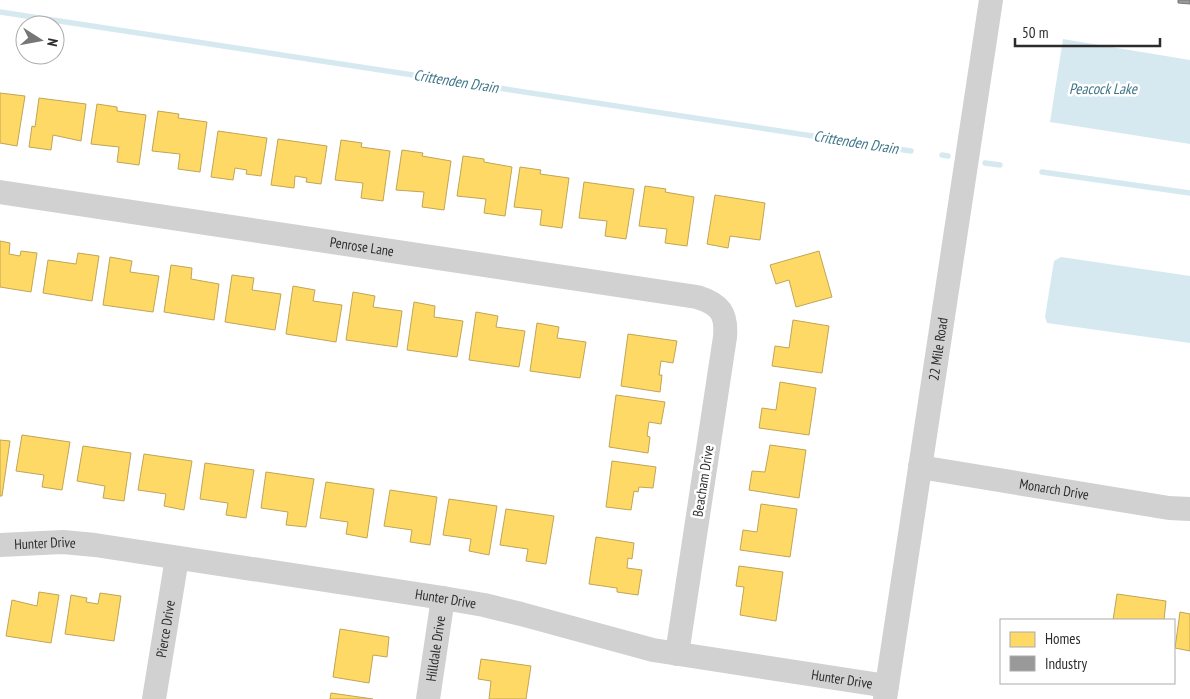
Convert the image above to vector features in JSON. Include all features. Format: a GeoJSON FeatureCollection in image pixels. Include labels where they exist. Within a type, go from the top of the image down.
{"type":"FeatureCollection","features":[{"type":"Feature","properties":{"kind":"street","name":"22 Mile Road"},"geometry":{"type":"LineString","coordinates":[[886,693],[991,0]]}},
{"type":"Feature","properties":{"kind":"street","name":"Penrose Lane"},"geometry":{"type":"LineString","coordinates":[[0,192],[697,297],[708,300],[721,309]]}},
{"type":"Feature","properties":{"kind":"street","name":"Beacham Drive"},"geometry":{"type":"LineString","coordinates":[[676,654],[725,337],[726,324],[721,309]]}},
{"type":"Feature","properties":{"kind":"street","name":"Monarch Drive"},"geometry":{"type":"LineString","coordinates":[[920,467],[1169,508],[1190,509]]}},
{"type":"Feature","properties":{"kind":"street","name":"Hunter Drive"},"geometry":{"type":"LineString","coordinates":[[0,545],[63,542],[94,545],[443,598],[484,605],[616,641],[676,654],[886,693]]}},
{"type":"Feature","properties":{"kind":"street","name":"Pierce Drive"},"geometry":{"type":"LineString","coordinates":[[154,699],[177,558]]}},
{"type":"Feature","properties":{"kind":"street","name":"Hilldale Drive"},"geometry":{"type":"LineString","coordinates":[[428,699],[443,598]]}},
{"type":"Feature","properties":{"kind":"water","name":"Peacock Lake"},"geometry":{"type":"Polygon","coordinates":[[[1063,39],[1190,60],[1190,144],[1050,122],[1063,39]]]}},
{"type":"Feature","properties":{"kind":"water"},"geometry":{"type":"Polygon","coordinates":[[[1061,257],[1190,276],[1190,343],[1047,323],[1045,317],[1054,261],[1061,257]]]}},
{"type":"Feature","properties":{"kind":"building: Homes"},"geometry":{"type":"Polygon","coordinates":[[[0,93],[25,96],[17,146],[0,143],[0,93]]]}},
{"type":"Feature","properties":{"kind":"building: Homes"},"geometry":{"type":"Polygon","coordinates":[[[39,98],[86,104],[81,141],[53,135],[51,150],[29,147],[32,126],[35,127],[39,98]]]}},
{"type":"Feature","properties":{"kind":"building: Homes"},"geometry":{"type":"Polygon","coordinates":[[[97,104],[117,107],[117,111],[146,115],[139,165],[117,162],[119,147],[91,144],[97,104]]]}},
{"type":"Feature","properties":{"kind":"building: Homes"},"geometry":{"type":"Polygon","coordinates":[[[158,111],[179,114],[178,118],[207,122],[200,172],[178,169],[180,154],[152,151],[158,111]]]}},
{"type":"Feature","properties":{"kind":"building: Homes"},"geometry":{"type":"Polygon","coordinates":[[[218,131],[267,138],[261,176],[246,174],[247,170],[235,168],[233,180],[211,177],[218,131]]]}},
{"type":"Feature","properties":{"kind":"building: Homes"},"geometry":{"type":"Polygon","coordinates":[[[278,139],[327,146],[321,184],[306,182],[307,178],[295,176],[294,188],[271,185],[278,139]]]}},
{"type":"Feature","properties":{"kind":"building: Homes"},"geometry":{"type":"Polygon","coordinates":[[[341,140],[362,143],[361,147],[390,151],[383,201],[361,198],[363,183],[335,180],[341,140]]]}},
{"type":"Feature","properties":{"kind":"building: Homes"},"geometry":{"type":"Polygon","coordinates":[[[402,150],[423,153],[422,156],[451,161],[444,210],[422,207],[424,192],[396,190],[402,150]]]}},
{"type":"Feature","properties":{"kind":"building: Homes"},"geometry":{"type":"Polygon","coordinates":[[[463,156],[484,159],[484,162],[512,167],[505,216],[484,213],[486,199],[457,196],[463,156]]]}},
{"type":"Feature","properties":{"kind":"building: Homes"},"geometry":{"type":"Polygon","coordinates":[[[520,167],[541,170],[540,174],[569,178],[562,228],[540,225],[542,210],[514,207],[520,167]]]}},
{"type":"Feature","properties":{"kind":"building: Homes"},"geometry":{"type":"Polygon","coordinates":[[[584,182],[634,189],[626,239],[605,236],[607,221],[579,218],[584,182]]]}},
{"type":"Feature","properties":{"kind":"building: Homes"},"geometry":{"type":"Polygon","coordinates":[[[645,186],[666,189],[665,192],[694,197],[687,246],[665,243],[667,229],[639,226],[645,186]]]}},
{"type":"Feature","properties":{"kind":"building: Homes"},"geometry":{"type":"Polygon","coordinates":[[[715,195],[765,203],[760,240],[730,236],[728,248],[707,244],[715,195]]]}},
{"type":"Feature","properties":{"kind":"building: Homes"},"geometry":{"type":"Polygon","coordinates":[[[0,241],[10,243],[9,254],[20,256],[21,251],[37,253],[31,292],[0,287],[0,241]]]}},
{"type":"Feature","properties":{"kind":"building: Homes"},"geometry":{"type":"Polygon","coordinates":[[[819,251],[832,297],[796,307],[789,280],[776,284],[770,265],[819,251]]]}},
{"type":"Feature","properties":{"kind":"building: Homes"},"geometry":{"type":"Polygon","coordinates":[[[78,253],[99,256],[92,301],[43,293],[48,260],[76,264],[78,253]]]}},
{"type":"Feature","properties":{"kind":"building: Homes"},"geometry":{"type":"Polygon","coordinates":[[[110,257],[132,261],[130,272],[159,276],[153,312],[103,305],[110,257]]]}},
{"type":"Feature","properties":{"kind":"building: Homes"},"geometry":{"type":"Polygon","coordinates":[[[171,265],[192,268],[191,279],[219,284],[214,320],[164,312],[171,265]]]}},
{"type":"Feature","properties":{"kind":"building: Homes"},"geometry":{"type":"Polygon","coordinates":[[[232,275],[254,278],[252,290],[281,294],[275,330],[225,322],[232,275]]]}},
{"type":"Feature","properties":{"kind":"building: Homes"},"geometry":{"type":"Polygon","coordinates":[[[293,286],[315,290],[313,301],[342,305],[336,342],[286,334],[293,286]]]}},
{"type":"Feature","properties":{"kind":"building: Homes"},"geometry":{"type":"Polygon","coordinates":[[[353,292],[375,296],[373,307],[402,311],[397,347],[346,340],[353,292]]]}},
{"type":"Feature","properties":{"kind":"building: Homes"},"geometry":{"type":"Polygon","coordinates":[[[414,302],[435,306],[434,317],[463,321],[457,357],[407,350],[414,302]]]}},
{"type":"Feature","properties":{"kind":"building: Homes"},"geometry":{"type":"Polygon","coordinates":[[[476,312],[498,316],[496,327],[525,331],[519,367],[469,360],[476,312]]]}},
{"type":"Feature","properties":{"kind":"building: Homes"},"geometry":{"type":"Polygon","coordinates":[[[793,320],[829,326],[822,373],[772,366],[775,346],[789,348],[793,320]]]}},
{"type":"Feature","properties":{"kind":"building: Homes"},"geometry":{"type":"Polygon","coordinates":[[[537,323],[559,327],[557,338],[586,342],[580,378],[530,371],[537,323]]]}},
{"type":"Feature","properties":{"kind":"building: Homes"},"geometry":{"type":"Polygon","coordinates":[[[628,334],[677,341],[673,363],[661,361],[659,375],[662,375],[660,392],[621,386],[628,334]]]}},
{"type":"Feature","properties":{"kind":"building: Homes"},"geometry":{"type":"Polygon","coordinates":[[[780,382],[816,388],[809,435],[759,428],[762,408],[776,410],[780,382]]]}},
{"type":"Feature","properties":{"kind":"building: Homes"},"geometry":{"type":"Polygon","coordinates":[[[616,395],[665,402],[661,424],[649,422],[647,436],[650,437],[648,453],[609,447],[616,395]]]}},
{"type":"Feature","properties":{"kind":"building: Homes"},"geometry":{"type":"Polygon","coordinates":[[[22,435],[70,442],[62,490],[42,487],[44,475],[16,471],[22,435]]]}},
{"type":"Feature","properties":{"kind":"building: Homes"},"geometry":{"type":"Polygon","coordinates":[[[0,440],[10,441],[2,496],[0,496],[0,440]]]}},
{"type":"Feature","properties":{"kind":"building: Homes"},"geometry":{"type":"Polygon","coordinates":[[[770,445],[806,450],[799,498],[749,490],[752,471],[765,472],[770,445]]]}},
{"type":"Feature","properties":{"kind":"building: Homes"},"geometry":{"type":"Polygon","coordinates":[[[83,446],[131,453],[124,501],[103,498],[105,486],[77,481],[83,446]]]}},
{"type":"Feature","properties":{"kind":"building: Homes"},"geometry":{"type":"Polygon","coordinates":[[[144,454],[192,461],[184,510],[164,506],[166,494],[138,490],[144,454]]]}},
{"type":"Feature","properties":{"kind":"building: Homes"},"geometry":{"type":"Polygon","coordinates":[[[612,461],[656,467],[653,488],[639,487],[638,492],[634,491],[631,510],[606,507],[612,461]]]}},
{"type":"Feature","properties":{"kind":"building: Homes"},"geometry":{"type":"Polygon","coordinates":[[[205,463],[254,470],[246,518],[226,515],[228,503],[200,499],[205,463]]]}},
{"type":"Feature","properties":{"kind":"building: Homes"},"geometry":{"type":"Polygon","coordinates":[[[266,472],[314,479],[306,527],[286,525],[288,512],[261,508],[266,472]]]}},
{"type":"Feature","properties":{"kind":"building: Homes"},"geometry":{"type":"Polygon","coordinates":[[[326,482],[374,489],[367,538],[346,534],[348,522],[320,518],[326,482]]]}},
{"type":"Feature","properties":{"kind":"building: Homes"},"geometry":{"type":"Polygon","coordinates":[[[390,490],[437,497],[430,545],[410,542],[412,530],[384,526],[390,490]]]}},
{"type":"Feature","properties":{"kind":"building: Homes"},"geometry":{"type":"Polygon","coordinates":[[[449,499],[497,506],[489,555],[469,551],[471,539],[443,535],[449,499]]]}},
{"type":"Feature","properties":{"kind":"building: Homes"},"geometry":{"type":"Polygon","coordinates":[[[761,504],[797,509],[790,557],[740,550],[743,530],[757,532],[761,504]]]}},
{"type":"Feature","properties":{"kind":"building: Homes"},"geometry":{"type":"Polygon","coordinates":[[[506,509],[554,516],[546,564],[526,561],[528,549],[500,545],[506,509]]]}},
{"type":"Feature","properties":{"kind":"building: Homes"},"geometry":{"type":"Polygon","coordinates":[[[596,537],[634,543],[632,559],[628,558],[627,568],[642,570],[638,595],[617,592],[617,588],[589,584],[596,537]]]}},
{"type":"Feature","properties":{"kind":"building: Homes"},"geometry":{"type":"Polygon","coordinates":[[[739,566],[783,572],[776,621],[740,615],[744,587],[736,586],[739,566]]]}},
{"type":"Feature","properties":{"kind":"building: Homes"},"geometry":{"type":"Polygon","coordinates":[[[39,592],[59,595],[51,643],[6,636],[12,600],[37,606],[39,592]]]}},
{"type":"Feature","properties":{"kind":"building: Homes"},"geometry":{"type":"Polygon","coordinates":[[[100,593],[121,596],[114,641],[65,634],[71,595],[87,598],[86,602],[98,604],[100,593]]]}},
{"type":"Feature","properties":{"kind":"building: Homes"},"geometry":{"type":"Polygon","coordinates":[[[1117,594],[1166,601],[1164,619],[1113,619],[1117,594]]]}},
{"type":"Feature","properties":{"kind":"building: Homes"},"geometry":{"type":"Polygon","coordinates":[[[1180,612],[1190,614],[1190,651],[1175,648],[1180,612]]]}},
{"type":"Feature","properties":{"kind":"building: Homes"},"geometry":{"type":"Polygon","coordinates":[[[340,629],[389,637],[387,657],[373,655],[369,683],[333,677],[340,629]]]}},
{"type":"Feature","properties":{"kind":"building: Homes"},"geometry":{"type":"Polygon","coordinates":[[[481,659],[531,666],[526,699],[489,699],[491,681],[478,679],[481,659]]]}},
{"type":"Feature","properties":{"kind":"building: Homes"},"geometry":{"type":"Polygon","coordinates":[[[331,693],[373,699],[330,699],[331,693]]]}},
{"type":"Feature","properties":{"kind":"building: Industry"},"geometry":{"type":"Polygon","coordinates":[[[1178,0],[1190,0],[1190,4],[1178,3],[1178,0]]]}},
{"type":"Feature","properties":{"kind":"waterway","name":"Crittenden Drain"},"geometry":{"type":"LineString","coordinates":[[0,12],[911,151]]}},
{"type":"Feature","properties":{"kind":"waterway","name":"Crittenden Drain"},"geometry":{"type":"LineString","coordinates":[[942,155],[948,156]]}},
{"type":"Feature","properties":{"kind":"waterway","name":"Crittenden Drain"},"geometry":{"type":"LineString","coordinates":[[985,163],[1000,165]]}},
{"type":"Feature","properties":{"kind":"waterway","name":"Crittenden Drain"},"geometry":{"type":"LineString","coordinates":[[1042,172],[1190,193]]}}]}
